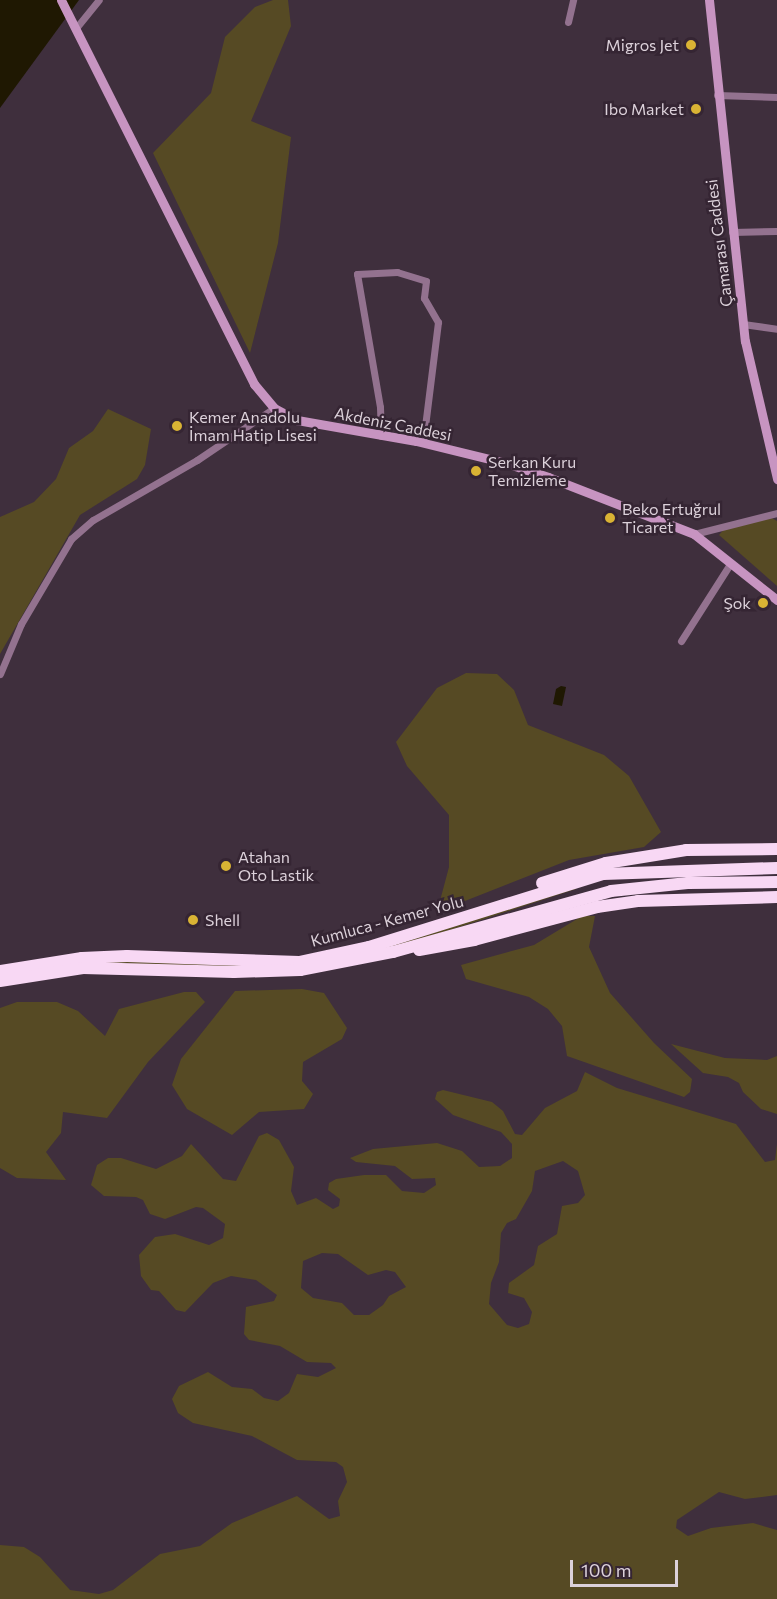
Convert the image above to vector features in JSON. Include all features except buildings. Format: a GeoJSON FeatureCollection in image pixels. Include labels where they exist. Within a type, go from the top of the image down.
{"type":"FeatureCollection","features":[{"type":"Feature","properties":{"kind":"highway"},"geometry":{"type":"LineString","coordinates":[[434,927],[517,892],[606,863],[686,850],[777,849]]}},
{"type":"Feature","properties":{"kind":"highway","name":"Kumluca - Kemer Yolu"},"geometry":{"type":"LineString","coordinates":[[0,971],[82,958],[127,957],[299,962],[434,927],[603,874],[777,868]]}},
{"type":"Feature","properties":{"kind":"highway","name":"Kumluca - Kemer Yolu"},"geometry":{"type":"LineString","coordinates":[[393,952],[611,891],[688,883],[777,882]]}},
{"type":"Feature","properties":{"kind":"highway","name":"Kumluca - Kemer Yolu"},"geometry":{"type":"LineString","coordinates":[[0,981],[83,968],[279,971],[393,952],[437,949],[627,902],[720,896],[777,897]]}},
{"type":"Feature","properties":{"kind":"street","name":"Akdeniz Caddesi"},"geometry":{"type":"LineString","coordinates":[[61,0],[254,384],[274,408],[297,420],[423,443],[506,463],[694,534],[777,600]]}},
{"type":"Feature","properties":{"kind":"street"},"geometry":{"type":"LineString","coordinates":[[76,28],[99,0]]}},
{"type":"Feature","properties":{"kind":"street"},"geometry":{"type":"LineString","coordinates":[[568,22],[573,0]]}},
{"type":"Feature","properties":{"kind":"street","name":"Çamarası Caddesi"},"geometry":{"type":"LineString","coordinates":[[709,0],[717,95],[743,324],[777,479]]}},
{"type":"Feature","properties":{"kind":"street"},"geometry":{"type":"LineString","coordinates":[[717,95],[777,97]]}},
{"type":"Feature","properties":{"kind":"street"},"geometry":{"type":"LineString","coordinates":[[732,232],[777,231]]}},
{"type":"Feature","properties":{"kind":"street"},"geometry":{"type":"LineString","coordinates":[[381,436],[380,407],[357,274],[397,272],[426,281],[424,297],[438,322],[423,443]]}},
{"type":"Feature","properties":{"kind":"street"},"geometry":{"type":"LineString","coordinates":[[743,324],[777,329]]}},
{"type":"Feature","properties":{"kind":"street"},"geometry":{"type":"LineString","coordinates":[[0,674],[21,624],[71,539],[93,520],[197,460],[274,408]]}},
{"type":"Feature","properties":{"kind":"street"},"geometry":{"type":"LineString","coordinates":[[694,534],[777,513]]}},
{"type":"Feature","properties":{"kind":"street"},"geometry":{"type":"LineString","coordinates":[[681,641],[730,564]]}},
{"type":"Feature","properties":{"kind":"shaded area"},"geometry":{"type":"Polygon","coordinates":[[[0,0],[79,0],[0,108],[0,0]]]}},
{"type":"Feature","properties":{"kind":"shaded area"},"geometry":{"type":"Polygon","coordinates":[[[273,0],[288,0],[291,26],[251,121],[291,137],[278,243],[250,353],[153,153],[211,93],[225,37],[255,7],[273,0]]]}},
{"type":"Feature","properties":{"kind":"shaded area"},"geometry":{"type":"Polygon","coordinates":[[[108,409],[151,429],[145,465],[137,479],[80,515],[0,654],[0,517],[34,502],[56,479],[69,448],[93,431],[108,409]]]}},
{"type":"Feature","properties":{"kind":"shaded area"},"geometry":{"type":"Polygon","coordinates":[[[770,517],[777,521],[777,586],[719,535],[725,528],[770,517]]]}},
{"type":"Feature","properties":{"kind":"shaded area"},"geometry":{"type":"Polygon","coordinates":[[[466,673],[497,674],[514,690],[528,725],[604,755],[629,776],[661,832],[644,847],[569,860],[437,912],[449,867],[449,815],[407,766],[396,742],[437,688],[466,673]]]}},
{"type":"Feature","properties":{"kind":"shaded area"},"geometry":{"type":"Polygon","coordinates":[[[561,686],[566,687],[562,706],[553,704],[556,689],[561,686]]]}},
{"type":"Feature","properties":{"kind":"shaded area"},"geometry":{"type":"Polygon","coordinates":[[[576,885],[576,889],[404,945],[326,962],[266,968],[103,963],[0,978],[76,962],[161,960],[265,966],[345,956],[403,942],[576,885]]]}},
{"type":"Feature","properties":{"kind":"shaded area"},"geometry":{"type":"Polygon","coordinates":[[[582,916],[595,916],[589,947],[610,993],[654,1043],[692,1079],[690,1092],[684,1097],[567,1056],[562,1026],[548,1009],[529,997],[466,979],[461,965],[534,945],[582,916]]]}},
{"type":"Feature","properties":{"kind":"shaded area"},"geometry":{"type":"Polygon","coordinates":[[[302,989],[324,993],[347,1028],[342,1039],[303,1062],[302,1081],[313,1094],[304,1109],[259,1112],[232,1135],[187,1109],[172,1085],[181,1059],[235,991],[302,989]]]}},
{"type":"Feature","properties":{"kind":"shaded area"},"geometry":{"type":"Polygon","coordinates":[[[184,992],[196,992],[205,1002],[148,1062],[107,1118],[63,1112],[61,1133],[46,1152],[66,1180],[17,1178],[0,1168],[0,1008],[17,1002],[57,1002],[78,1011],[105,1036],[119,1009],[184,992]]]}},
{"type":"Feature","properties":{"kind":"shaded area"},"geometry":{"type":"Polygon","coordinates":[[[671,1044],[725,1058],[767,1060],[777,1056],[777,1114],[761,1109],[743,1092],[739,1083],[728,1077],[703,1073],[671,1044]]]}},
{"type":"Feature","properties":{"kind":"shaded area"},"geometry":{"type":"Polygon","coordinates":[[[585,1072],[617,1088],[736,1124],[765,1162],[775,1160],[777,1144],[777,1495],[745,1499],[719,1492],[677,1520],[676,1528],[688,1536],[711,1528],[753,1523],[777,1530],[777,1599],[0,1599],[0,1545],[24,1547],[40,1557],[70,1590],[99,1594],[113,1590],[160,1554],[200,1546],[232,1523],[297,1496],[329,1519],[340,1516],[338,1501],[347,1482],[343,1467],[336,1462],[297,1460],[252,1436],[193,1423],[178,1413],[172,1399],[179,1386],[208,1372],[232,1387],[252,1389],[264,1398],[278,1401],[289,1393],[297,1374],[318,1377],[336,1368],[331,1363],[307,1362],[280,1346],[249,1340],[244,1334],[246,1307],[274,1301],[277,1295],[256,1280],[231,1276],[213,1283],[185,1312],[176,1310],[159,1291],[151,1290],[141,1276],[139,1255],[155,1237],[175,1234],[209,1245],[223,1238],[225,1224],[203,1208],[196,1207],[165,1219],[150,1214],[143,1200],[136,1197],[104,1196],[91,1185],[97,1165],[108,1158],[121,1158],[156,1169],[182,1156],[191,1144],[223,1179],[236,1181],[259,1136],[267,1133],[279,1140],[294,1167],[291,1191],[297,1205],[316,1198],[333,1209],[339,1206],[340,1199],[328,1190],[329,1183],[336,1179],[386,1175],[402,1191],[424,1193],[436,1185],[435,1178],[412,1179],[395,1166],[356,1162],[350,1158],[373,1149],[437,1143],[462,1151],[479,1167],[500,1166],[512,1158],[512,1144],[501,1132],[453,1115],[435,1099],[437,1092],[443,1090],[492,1102],[503,1111],[515,1134],[522,1135],[545,1108],[577,1091],[585,1072]],[[563,1161],[535,1171],[532,1191],[516,1219],[507,1223],[501,1233],[499,1262],[491,1283],[489,1304],[507,1325],[518,1328],[529,1324],[532,1312],[524,1298],[508,1293],[509,1283],[534,1265],[538,1246],[557,1234],[562,1206],[578,1203],[585,1195],[578,1171],[563,1161]],[[322,1253],[303,1261],[301,1288],[313,1298],[342,1303],[354,1315],[369,1315],[383,1305],[389,1296],[406,1287],[395,1272],[386,1270],[368,1275],[338,1254],[322,1253]]]}},
{"type":"Feature","properties":{"kind":"place","name":"Migros Jet"},"geometry":{"type":"Point","coordinates":[691,45]}},
{"type":"Feature","properties":{"kind":"place","name":"Ibo Market"},"geometry":{"type":"Point","coordinates":[696,109]}},
{"type":"Feature","properties":{"kind":"place","name":"Kemer Anadolu İmam Hatip Lisesi"},"geometry":{"type":"Point","coordinates":[177,426]}},
{"type":"Feature","properties":{"kind":"place","name":"Serkan Kuru Temizleme"},"geometry":{"type":"Point","coordinates":[476,471]}},
{"type":"Feature","properties":{"kind":"place","name":"Beko Ertuğrul Ticaret"},"geometry":{"type":"Point","coordinates":[610,518]}},
{"type":"Feature","properties":{"kind":"place","name":"Şok"},"geometry":{"type":"Point","coordinates":[763,603]}},
{"type":"Feature","properties":{"kind":"place","name":"Atahan Oto Lastik"},"geometry":{"type":"Point","coordinates":[226,866]}},
{"type":"Feature","properties":{"kind":"place","name":"Shell"},"geometry":{"type":"Point","coordinates":[193,920]}}]}
